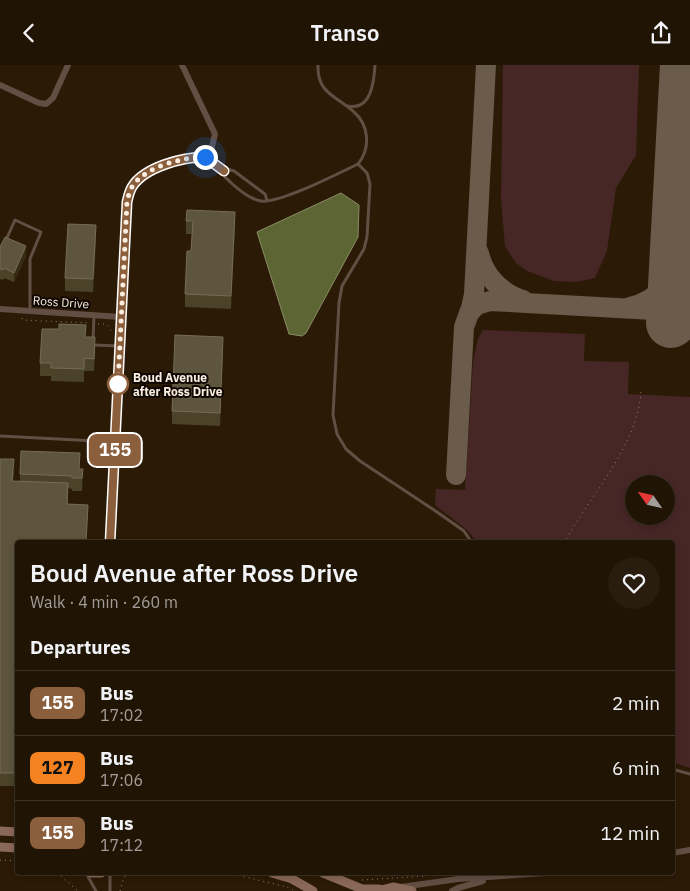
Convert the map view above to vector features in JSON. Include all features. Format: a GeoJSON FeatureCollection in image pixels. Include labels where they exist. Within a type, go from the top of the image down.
{"type":"FeatureCollection","features":[{"type":"Feature","properties":{"kind":"main road"},"geometry":{"type":"LineString","coordinates":[[0,831],[15,833]]}},
{"type":"Feature","properties":{"kind":"main road"},"geometry":{"type":"LineString","coordinates":[[0,847],[15,848]]}},
{"type":"Feature","properties":{"kind":"main road"},"geometry":{"type":"LineString","coordinates":[[279,875],[292,879],[313,891]]}},
{"type":"Feature","properties":{"kind":"main road"},"geometry":{"type":"LineString","coordinates":[[328,875],[362,889],[378,890],[400,887],[412,891]]}},
{"type":"Feature","properties":{"kind":"street"},"geometry":{"type":"LineString","coordinates":[[0,85],[39,103],[46,104],[53,98],[68,65]]}},
{"type":"Feature","properties":{"kind":"street"},"geometry":{"type":"LineString","coordinates":[[110,540],[117,346],[121,317],[127,202],[131,188],[140,177],[175,160],[205,157],[211,151],[215,134],[182,65]]}},
{"type":"Feature","properties":{"kind":"street","name":"Ross Drive"},"geometry":{"type":"LineString","coordinates":[[0,309],[121,317]]}},
{"type":"Feature","properties":{"kind":"street"},"geometry":{"type":"LineString","coordinates":[[675,852],[690,850]]}},
{"type":"Feature","properties":{"kind":"street"},"geometry":{"type":"LineString","coordinates":[[400,887],[458,879],[522,875]]}},
{"type":"Feature","properties":{"kind":"street"},"geometry":{"type":"LineString","coordinates":[[452,891],[466,885],[501,877]]}},
{"type":"Feature","properties":{"kind":"lane"},"geometry":{"type":"LineString","coordinates":[[205,157],[224,171],[225,177],[236,187],[257,200],[264,201],[284,197],[358,164],[367,150],[368,139],[361,120],[355,112],[331,96],[325,89],[320,80],[318,65]]}},
{"type":"Feature","properties":{"kind":"lane"},"geometry":{"type":"LineString","coordinates":[[347,106],[354,108],[361,106],[366,101],[373,86],[375,65]]}},
{"type":"Feature","properties":{"kind":"lane"},"geometry":{"type":"LineString","coordinates":[[358,164],[366,173],[370,184],[367,237],[364,249],[342,286],[339,303],[333,415],[337,434],[346,449],[360,461],[464,531],[470,540]]}},
{"type":"Feature","properties":{"kind":"lane"},"geometry":{"type":"LineString","coordinates":[[224,171],[227,169],[234,171],[265,194],[267,200]]}},
{"type":"Feature","properties":{"kind":"lane"},"geometry":{"type":"LineString","coordinates":[[4,244],[15,220],[41,232],[30,259],[30,311]]}},
{"type":"Feature","properties":{"kind":"lane"},"geometry":{"type":"LineString","coordinates":[[94,316],[92,345],[117,346]]}},
{"type":"Feature","properties":{"kind":"lane"},"geometry":{"type":"LineString","coordinates":[[0,436],[115,442]]}},
{"type":"Feature","properties":{"kind":"lane"},"geometry":{"type":"LineString","coordinates":[[675,770],[690,774]]}},
{"type":"Feature","properties":{"kind":"lane"},"geometry":{"type":"LineString","coordinates":[[87,875],[96,891]]}},
{"type":"Feature","properties":{"kind":"lane"},"geometry":{"type":"LineString","coordinates":[[110,875],[110,891]]}},
{"type":"Feature","properties":{"kind":"path"},"geometry":{"type":"LineString","coordinates":[[16,311],[23,320],[106,324],[114,334],[117,346]]}},
{"type":"Feature","properties":{"kind":"path"},"geometry":{"type":"LineString","coordinates":[[566,540],[617,459],[633,429],[640,406],[641,391]]}},
{"type":"Feature","properties":{"kind":"path"},"geometry":{"type":"LineString","coordinates":[[0,860],[15,861]]}},
{"type":"Feature","properties":{"kind":"path"},"geometry":{"type":"LineString","coordinates":[[59,875],[78,891]]}},
{"type":"Feature","properties":{"kind":"path"},"geometry":{"type":"LineString","coordinates":[[120,891],[124,877],[130,875]]}},
{"type":"Feature","properties":{"kind":"path"},"geometry":{"type":"LineString","coordinates":[[241,875],[287,887],[295,891]]}},
{"type":"Feature","properties":{"kind":"path"},"geometry":{"type":"LineString","coordinates":[[359,879],[372,880],[388,877],[427,875],[428,884]]}},
{"type":"Feature","properties":{"kind":"shaded area"},"geometry":{"type":"Polygon","coordinates":[[[503,65],[639,65],[636,155],[616,188],[607,251],[595,278],[576,282],[554,281],[527,271],[516,263],[505,246],[501,198],[503,65]]]}},
{"type":"Feature","properties":{"kind":"shaded area"},"geometry":{"type":"Polygon","coordinates":[[[341,193],[359,205],[358,237],[306,333],[302,336],[289,334],[257,232],[341,193]]]}},
{"type":"Feature","properties":{"kind":"shaded area"},"geometry":{"type":"Polygon","coordinates":[[[483,330],[585,334],[584,361],[629,362],[628,394],[690,397],[690,768],[675,763],[675,540],[475,540],[467,530],[435,505],[436,489],[465,490],[473,362],[478,339],[483,330]]]}},
{"type":"Feature","properties":{"kind":"building"},"geometry":{"type":"Polygon","coordinates":[[[187,210],[235,212],[231,296],[185,294],[187,251],[191,251],[193,221],[186,221],[187,210]]]}},
{"type":"Feature","properties":{"kind":"building"},"geometry":{"type":"Polygon","coordinates":[[[68,224],[96,225],[93,279],[65,278],[68,224]]]}},
{"type":"Feature","properties":{"kind":"building"},"geometry":{"type":"Polygon","coordinates":[[[5,237],[26,246],[14,273],[4,268],[3,270],[0,269],[0,247],[5,237]]]}},
{"type":"Feature","properties":{"kind":"building"},"geometry":{"type":"Polygon","coordinates":[[[59,324],[86,325],[85,337],[95,337],[94,359],[84,358],[84,369],[51,368],[51,363],[40,363],[42,329],[59,329],[59,324]]]}},
{"type":"Feature","properties":{"kind":"building"},"geometry":{"type":"Polygon","coordinates":[[[175,335],[223,337],[220,413],[172,411],[175,335]]]}},
{"type":"Feature","properties":{"kind":"building"},"geometry":{"type":"Polygon","coordinates":[[[21,451],[80,453],[79,469],[83,469],[82,478],[20,474],[21,451]]]}},
{"type":"Feature","properties":{"kind":"building"},"geometry":{"type":"Polygon","coordinates":[[[0,459],[14,459],[12,481],[68,483],[67,504],[88,505],[86,540],[15,540],[15,773],[0,773],[0,459]]]}},
{"type":"Feature","properties":{"kind":"taxiway"},"geometry":{"type":"LineString","coordinates":[[456,475],[464,327],[474,294],[486,65]]}},
{"type":"Feature","properties":{"kind":"taxiway"},"geometry":{"type":"LineString","coordinates":[[479,253],[485,269],[495,283],[508,293],[523,300]]}},
{"type":"Feature","properties":{"kind":"taxiway"},"geometry":{"type":"LineString","coordinates":[[630,307],[649,300],[662,289],[670,274],[675,254]]}},
{"type":"Feature","properties":{"kind":"taxiway"},"geometry":{"type":"LineString","coordinates":[[675,255],[680,274],[690,292]]}},
{"type":"Feature","properties":{"kind":"taxiway"},"geometry":{"type":"LineString","coordinates":[[469,313],[477,305],[490,301],[690,312]]}},
{"type":"Feature","properties":{"kind":"runway"},"geometry":{"type":"LineString","coordinates":[[671,323],[685,65]]}},
{"type":"Feature","properties":{"kind":"bus line","name":"155"},"geometry":{"type":"LineString","coordinates":[[110,540],[127,202],[131,188],[140,177],[175,160],[205,157],[224,171]]}},
{"type":"Feature","properties":{"kind":"place","name":"Boud Avenue after Ross Drive"},"geometry":{"type":"Point","coordinates":[118,384]}},
{"type":"Feature","properties":{"kind":"route"},"geometry":{"type":"LineString","coordinates":[[118,384],[127,202],[131,188],[140,177],[175,160],[205,157]]}}]}
